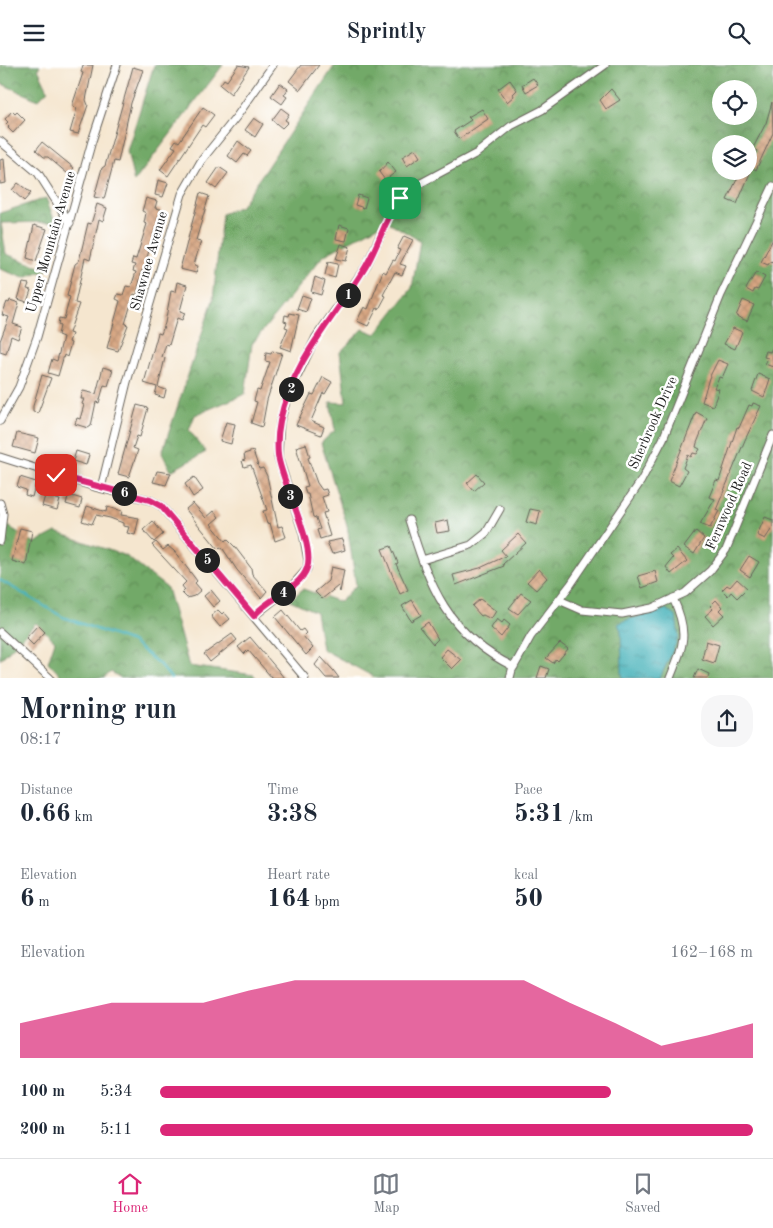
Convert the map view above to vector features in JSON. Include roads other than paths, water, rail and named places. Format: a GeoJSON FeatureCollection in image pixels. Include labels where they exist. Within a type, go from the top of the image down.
{"type":"FeatureCollection","features":[{"type":"Feature","properties":{"kind":"street","name":"Upper Mountain Avenue"},"geometry":{"type":"LineString","coordinates":[[0,421],[19,387],[38,337],[92,141],[117,65]]}},
{"type":"Feature","properties":{"kind":"street","name":"Shawnee Avenue"},"geometry":{"type":"LineString","coordinates":[[101,488],[127,382],[182,194],[201,161],[237,116],[273,65]]}},
{"type":"Feature","properties":{"kind":"street"},"geometry":{"type":"LineString","coordinates":[[254,616],[292,586],[307,569],[305,540],[278,457],[280,422],[288,396],[316,337],[367,265],[392,209],[408,191],[470,157],[511,126],[552,104],[605,65]]}},
{"type":"Feature","properties":{"kind":"street"},"geometry":{"type":"LineString","coordinates":[[0,141],[38,173],[70,223]]}},
{"type":"Feature","properties":{"kind":"street","name":"Sherbrook Drive"},"geometry":{"type":"LineString","coordinates":[[510,678],[530,636],[627,504],[663,439],[720,295],[773,186]]}},
{"type":"Feature","properties":{"kind":"street","name":"Fernwood Road"},"geometry":{"type":"LineString","coordinates":[[559,599],[582,610],[622,614],[652,608],[684,593],[710,571],[726,550],[773,435]]}},
{"type":"Feature","properties":{"kind":"street"},"geometry":{"type":"LineString","coordinates":[[0,457],[101,488],[150,500],[161,506],[305,678]]}},
{"type":"Feature","properties":{"kind":"street"},"geometry":{"type":"LineString","coordinates":[[0,503],[3,514],[0,541]]}},
{"type":"Feature","properties":{"kind":"street"},"geometry":{"type":"LineString","coordinates":[[422,560],[471,545],[486,533],[500,509]]}},
{"type":"Feature","properties":{"kind":"street"},"geometry":{"type":"LineString","coordinates":[[409,519],[422,560],[435,592],[469,638],[494,657],[514,667]]}},
{"type":"Feature","properties":{"kind":"street"},"geometry":{"type":"LineString","coordinates":[[670,678],[684,635],[684,624],[673,598]]}},
{"type":"Feature","properties":{"kind":"street"},"geometry":{"type":"LineString","coordinates":[[0,632],[50,678]]}},
{"type":"Feature","properties":{"kind":"water"},"geometry":{"type":"Polygon","coordinates":[[[666,609],[676,616],[679,637],[660,678],[625,678],[622,676],[621,631],[618,624],[666,609]]]}},
{"type":"Feature","properties":{"kind":"waterway"},"geometry":{"type":"LineString","coordinates":[[0,580],[63,617],[132,642],[159,664],[171,678]]}}]}
